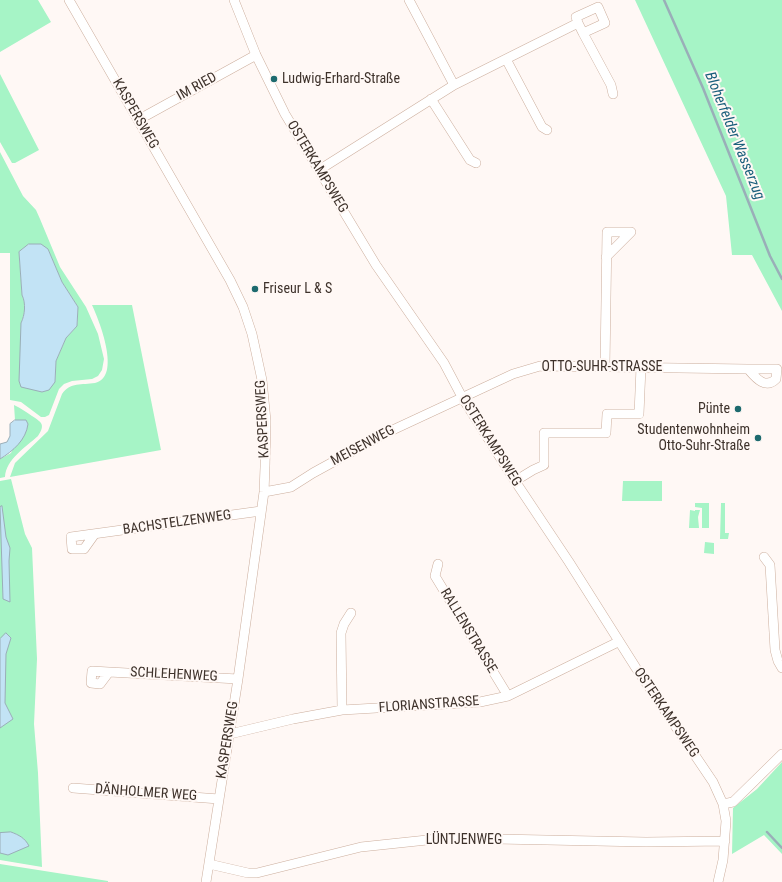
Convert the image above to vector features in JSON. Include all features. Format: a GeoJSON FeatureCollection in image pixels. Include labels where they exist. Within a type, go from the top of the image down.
{"type":"FeatureCollection","features":[{"type":"Feature","properties":{"kind":"street","name":"KASPERSWEG"},"geometry":{"type":"LineString","coordinates":[[69,0],[230,280],[243,307],[252,334],[262,380],[266,421],[264,492],[230,734],[206,882]]}},
{"type":"Feature","properties":{"kind":"street","name":"OSTERKAMPSWEG"},"geometry":{"type":"LineString","coordinates":[[234,0],[256,55],[285,114],[376,265],[444,363],[462,397],[515,481],[570,562],[618,642],[713,782],[723,804],[726,821],[725,841],[718,882]]}},
{"type":"Feature","properties":{"kind":"street"},"geometry":{"type":"LineString","coordinates":[[409,0],[454,85]]}},
{"type":"Feature","properties":{"kind":"street"},"geometry":{"type":"LineString","coordinates":[[583,33],[605,23],[598,7],[576,17],[583,33],[611,85],[613,94]]}},
{"type":"Feature","properties":{"kind":"street"},"geometry":{"type":"LineString","coordinates":[[319,170],[454,85],[578,23]]}},
{"type":"Feature","properties":{"kind":"street","name":"IM RIED"},"geometry":{"type":"LineString","coordinates":[[138,120],[256,55]]}},
{"type":"Feature","properties":{"kind":"street"},"geometry":{"type":"LineString","coordinates":[[506,59],[542,127],[547,130]]}},
{"type":"Feature","properties":{"kind":"street"},"geometry":{"type":"LineString","coordinates":[[431,99],[470,160],[476,163]]}},
{"type":"Feature","properties":{"kind":"street"},"geometry":{"type":"LineString","coordinates":[[605,366],[606,257]]}},
{"type":"Feature","properties":{"kind":"street","name":"OTTO-SUHR-STRASSE"},"geometry":{"type":"LineString","coordinates":[[462,397],[513,374],[532,367],[540,366],[641,366],[748,369]]}},
{"type":"Feature","properties":{"kind":"street"},"geometry":{"type":"LineString","coordinates":[[515,481],[533,470],[544,466],[544,433],[606,433],[607,414],[639,414],[641,366]]}},
{"type":"Feature","properties":{"kind":"street","name":"MEISENWEG"},"geometry":{"type":"LineString","coordinates":[[264,492],[291,487],[313,473],[384,434],[462,397]]}},
{"type":"Feature","properties":{"kind":"street","name":"BACHSTELZENWEG"},"geometry":{"type":"LineString","coordinates":[[94,535],[261,511]]}},
{"type":"Feature","properties":{"kind":"street"},"geometry":{"type":"LineString","coordinates":[[764,557],[770,565],[775,650],[782,668]]}},
{"type":"Feature","properties":{"kind":"street","name":"RALLENSTRASSE"},"geometry":{"type":"LineString","coordinates":[[438,564],[435,576],[508,696]]}},
{"type":"Feature","properties":{"kind":"street"},"geometry":{"type":"LineString","coordinates":[[342,710],[341,632],[350,613]]}},
{"type":"Feature","properties":{"kind":"street","name":"FLORIANSTRASSE"},"geometry":{"type":"LineString","coordinates":[[230,734],[294,719],[342,710],[480,702],[508,696],[618,642]]}},
{"type":"Feature","properties":{"kind":"street","name":"SCHLEHENWEG"},"geometry":{"type":"LineString","coordinates":[[109,672],[238,679]]}},
{"type":"Feature","properties":{"kind":"street"},"geometry":{"type":"LineString","coordinates":[[723,804],[733,802],[782,754]]}},
{"type":"Feature","properties":{"kind":"street","name":"DÄNHOLMER WEG"},"geometry":{"type":"LineString","coordinates":[[73,788],[219,799]]}},
{"type":"Feature","properties":{"kind":"street","name":"LÜNTJENWEG"},"geometry":{"type":"LineString","coordinates":[[209,864],[248,873],[257,873],[361,847],[406,841],[447,838],[646,842],[725,841]]}},
{"type":"Feature","properties":{"kind":"green space"},"geometry":{"type":"Polygon","coordinates":[[[0,0],[38,0],[51,22],[0,52],[0,0]]]}},
{"type":"Feature","properties":{"kind":"green space"},"geometry":{"type":"Polygon","coordinates":[[[635,0],[782,0],[782,311],[752,255],[732,255],[726,196],[635,0]]]}},
{"type":"Feature","properties":{"kind":"green space"},"geometry":{"type":"Polygon","coordinates":[[[0,74],[39,150],[15,163],[12,163],[0,142],[0,74]]]}},
{"type":"Feature","properties":{"kind":"green space"},"geometry":{"type":"Polygon","coordinates":[[[0,152],[23,196],[36,210],[60,267],[86,307],[98,334],[104,359],[102,370],[98,376],[92,379],[72,381],[64,384],[59,389],[49,415],[45,417],[41,417],[21,402],[10,400],[10,253],[0,253],[0,152]],[[29,244],[19,252],[24,305],[24,313],[21,323],[55,382],[56,361],[66,338],[77,326],[78,307],[62,282],[48,249],[29,244]]]}},
{"type":"Feature","properties":{"kind":"green space"},"geometry":{"type":"Polygon","coordinates":[[[92,305],[132,305],[161,450],[10,477],[15,463],[48,431],[62,394],[65,390],[77,385],[95,383],[103,379],[107,370],[108,360],[103,335],[92,305]]]}},
{"type":"Feature","properties":{"kind":"green space"},"geometry":{"type":"Polygon","coordinates":[[[14,405],[38,420],[42,426],[42,429],[38,436],[13,459],[6,471],[5,477],[0,478],[0,459],[11,453],[26,420],[15,420],[14,405]]]}},
{"type":"Feature","properties":{"kind":"green space"},"geometry":{"type":"Polygon","coordinates":[[[11,479],[25,534],[32,548],[37,659],[34,724],[38,773],[42,867],[0,860],[0,481],[11,479]]]}},
{"type":"Feature","properties":{"kind":"green space"},"geometry":{"type":"Polygon","coordinates":[[[623,481],[662,481],[662,501],[622,501],[623,481]]]}},
{"type":"Feature","properties":{"kind":"green space"},"geometry":{"type":"Polygon","coordinates":[[[695,503],[709,503],[709,528],[702,528],[702,508],[695,507],[695,503]]]}},
{"type":"Feature","properties":{"kind":"green space"},"geometry":{"type":"Polygon","coordinates":[[[721,503],[725,503],[725,533],[729,533],[728,539],[720,539],[721,503]]]}},
{"type":"Feature","properties":{"kind":"green space"},"geometry":{"type":"Polygon","coordinates":[[[690,510],[700,510],[698,517],[699,528],[689,528],[690,510]]]}},
{"type":"Feature","properties":{"kind":"green space"},"geometry":{"type":"Polygon","coordinates":[[[705,542],[714,543],[714,554],[704,553],[705,542]]]}},
{"type":"Feature","properties":{"kind":"green space"},"geometry":{"type":"Polygon","coordinates":[[[782,762],[782,854],[764,835],[732,854],[733,808],[757,789],[782,762]]]}},
{"type":"Feature","properties":{"kind":"green space"},"geometry":{"type":"Polygon","coordinates":[[[0,864],[108,881],[108,882],[0,882],[0,864]]]}},
{"type":"Feature","properties":{"kind":"water"},"geometry":{"type":"Polygon","coordinates":[[[29,244],[41,244],[48,249],[62,282],[78,307],[77,326],[66,338],[56,361],[55,382],[49,390],[42,392],[21,387],[19,381],[21,323],[24,302],[22,295],[19,252],[29,244]]]}},
{"type":"Feature","properties":{"kind":"water"},"geometry":{"type":"Polygon","coordinates":[[[15,420],[26,420],[28,424],[27,430],[22,440],[10,452],[0,459],[0,444],[7,442],[10,436],[10,424],[15,420]]]}},
{"type":"Feature","properties":{"kind":"water"},"geometry":{"type":"Polygon","coordinates":[[[2,506],[6,537],[10,548],[10,602],[3,599],[0,507],[2,506]]]}},
{"type":"Feature","properties":{"kind":"water"},"geometry":{"type":"Polygon","coordinates":[[[6,633],[11,638],[6,654],[5,703],[13,719],[0,728],[0,639],[6,633]]]}},
{"type":"Feature","properties":{"kind":"water"},"geometry":{"type":"Polygon","coordinates":[[[11,832],[22,837],[29,846],[8,855],[0,853],[0,833],[11,832]]]}},
{"type":"Feature","properties":{"kind":"waterway","name":"Bloherfelder Wasserzug"},"geometry":{"type":"LineString","coordinates":[[664,0],[703,88],[770,256],[782,279]]}},
{"type":"Feature","properties":{"kind":"waterway"},"geometry":{"type":"LineString","coordinates":[[767,832],[782,848]]}},
{"type":"Feature","properties":{"kind":"place","name":"Ludwig-Erhard-Straße"},"geometry":{"type":"Point","coordinates":[274,79]}},
{"type":"Feature","properties":{"kind":"place","name":"Friseur L & S"},"geometry":{"type":"Point","coordinates":[255,289]}},
{"type":"Feature","properties":{"kind":"place","name":"Pünte"},"geometry":{"type":"Point","coordinates":[738,409]}},
{"type":"Feature","properties":{"kind":"place","name":"Studentenwohnheim Otto-Suhr-Straße"},"geometry":{"type":"Point","coordinates":[758,438]}}]}
